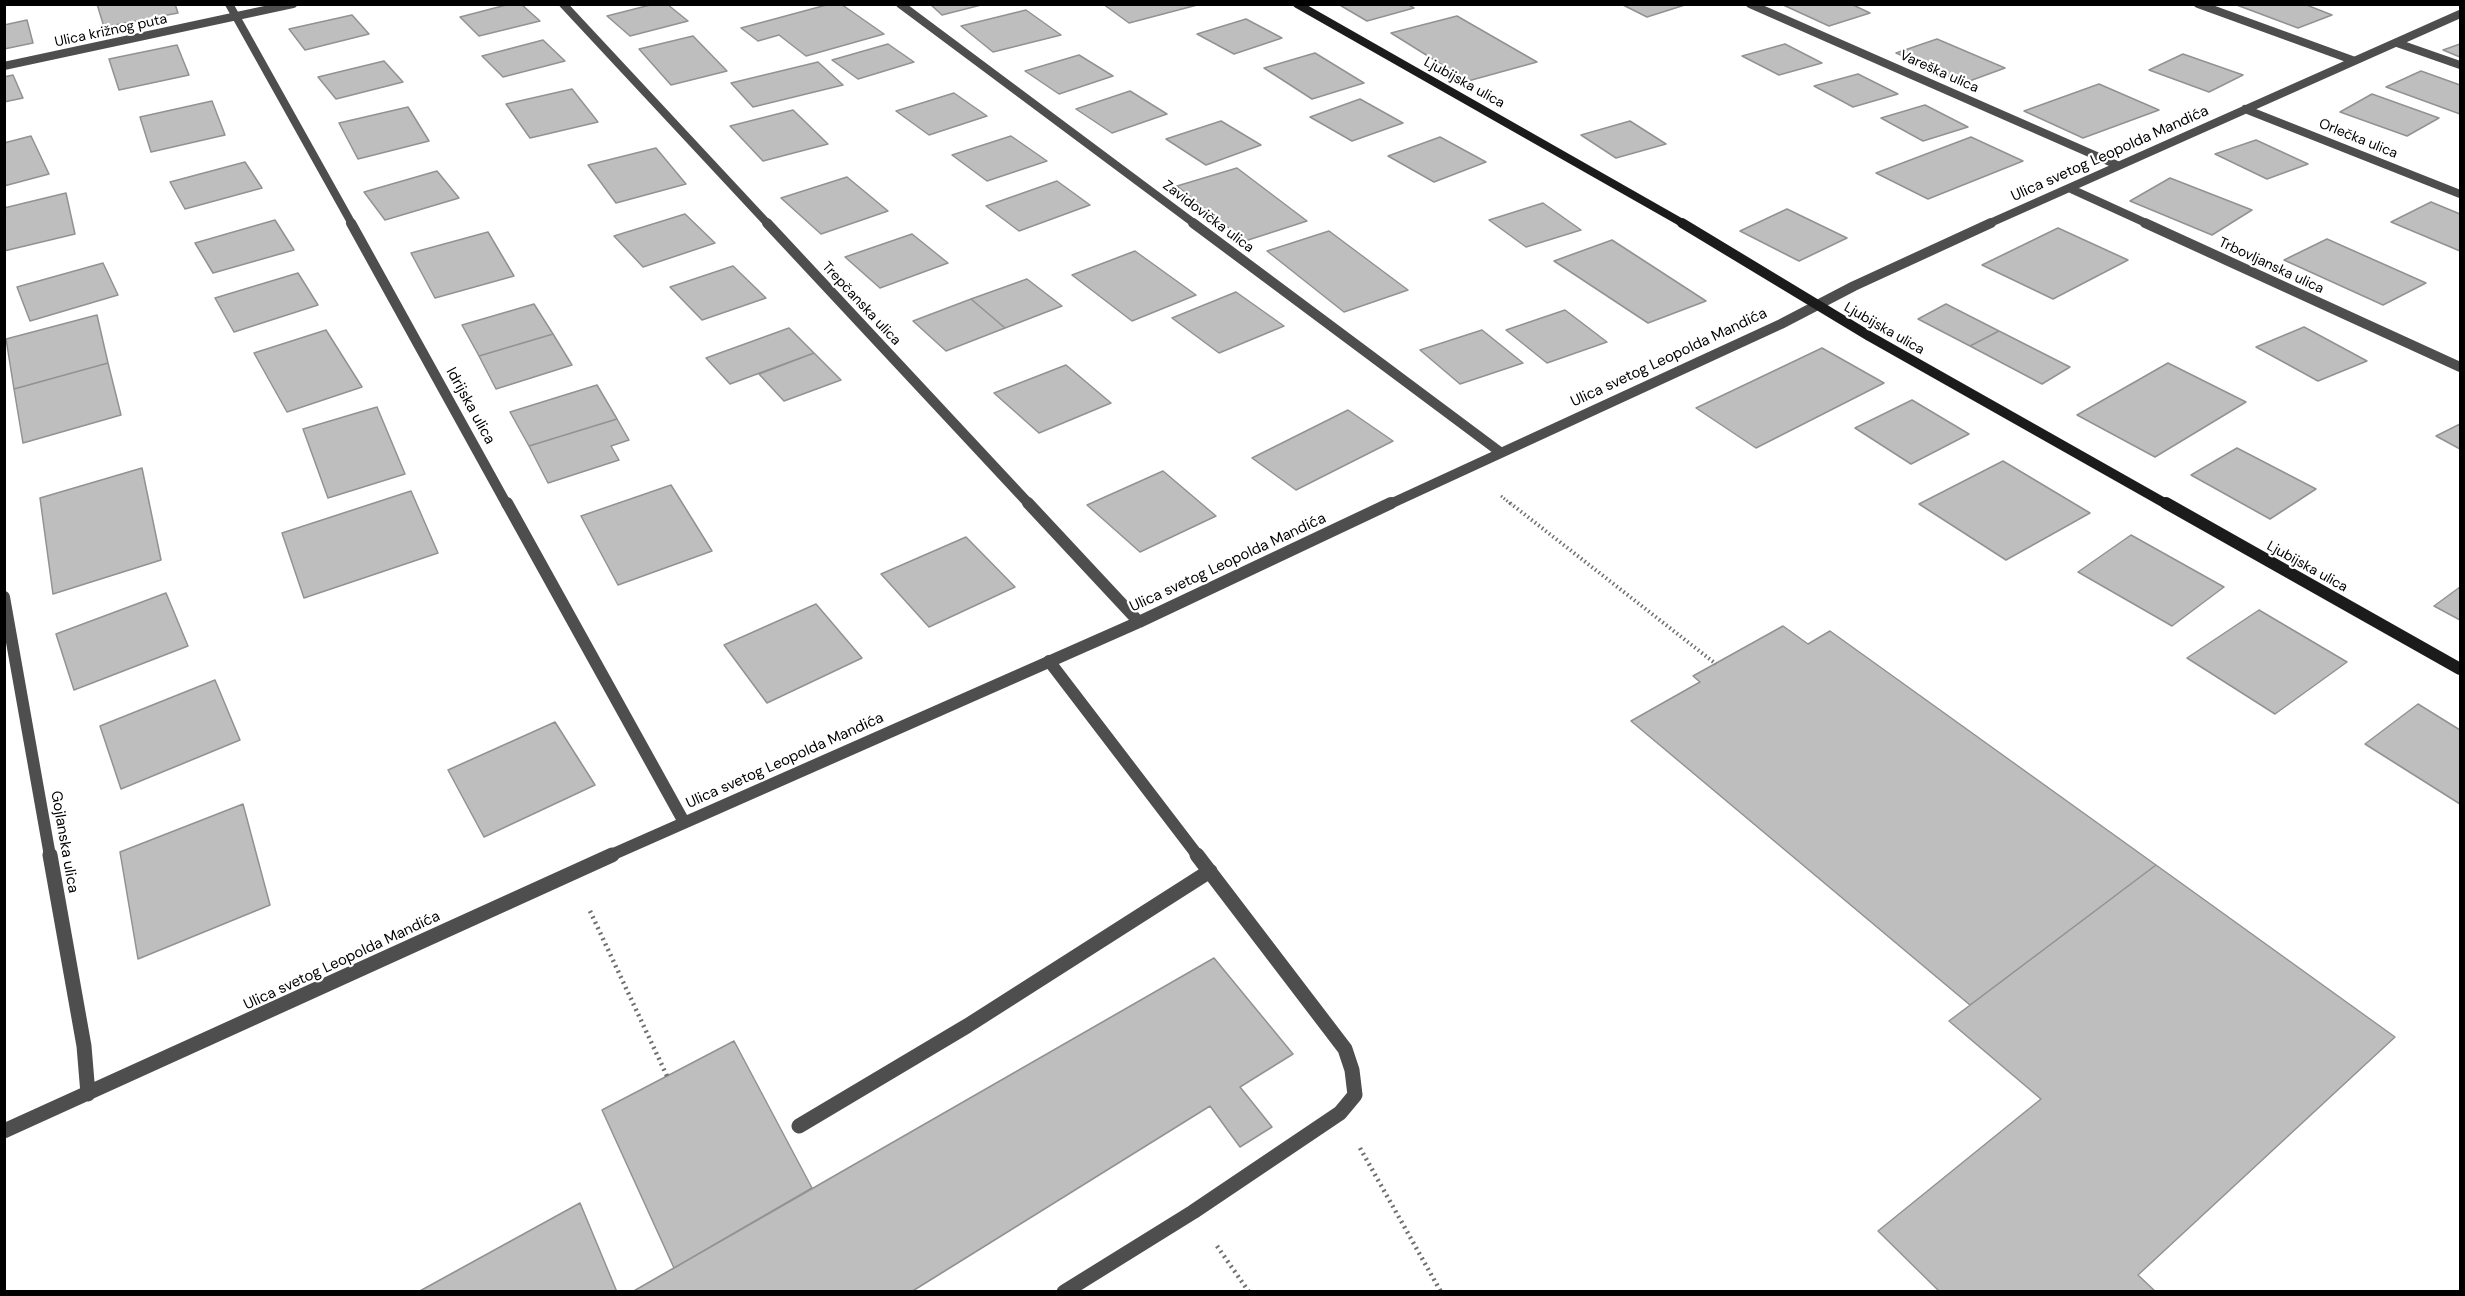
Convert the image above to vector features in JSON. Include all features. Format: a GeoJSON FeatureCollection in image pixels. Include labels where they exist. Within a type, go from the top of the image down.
{"type":"FeatureCollection","features":[{"type":"Feature","properties":{"kind":"street","name":"Idrijska ulica"},"geometry":{"type":"LineString","coordinates":[[229,4],[684,822]]}},
{"type":"Feature","properties":{"kind":"street","name":"Ulica križnog puta"},"geometry":{"type":"LineString","coordinates":[[4,66],[293,4]]}},
{"type":"Feature","properties":{"kind":"street","name":"Trepčanska ulica"},"geometry":{"type":"LineString","coordinates":[[563,4],[1139,622]]}},
{"type":"Feature","properties":{"kind":"street","name":"Zavidovička ulica"},"geometry":{"type":"LineString","coordinates":[[900,4],[1500,452]]}},
{"type":"Feature","properties":{"kind":"street","name":"Ljubijska ulica"},"geometry":{"type":"LineString","coordinates":[[1298,4],[1622,186],[1816,305],[2460,669]]}},
{"type":"Feature","properties":{"kind":"street","name":"Vareška ulica"},"geometry":{"type":"LineString","coordinates":[[1750,4],[2117,165]]}},
{"type":"Feature","properties":{"kind":"street"},"geometry":{"type":"LineString","coordinates":[[2198,4],[2355,61]]}},
{"type":"Feature","properties":{"kind":"street","name":"Ulica svetog Leopolda Mandića"},"geometry":{"type":"LineString","coordinates":[[4,1131],[684,822],[1139,622],[2117,165],[2460,14]]}},
{"type":"Feature","properties":{"kind":"street"},"geometry":{"type":"LineString","coordinates":[[2397,43],[2460,65]]}},
{"type":"Feature","properties":{"kind":"street","name":"Orlečka ulica"},"geometry":{"type":"LineString","coordinates":[[2246,109],[2460,194]]}},
{"type":"Feature","properties":{"kind":"street","name":"Trbovljanska ulica"},"geometry":{"type":"LineString","coordinates":[[2069,188],[2460,367]]}},
{"type":"Feature","properties":{"kind":"street","name":"Gojlanska ulica"},"geometry":{"type":"LineString","coordinates":[[4,597],[82,1034],[88,1094]]}},
{"type":"Feature","properties":{"kind":"street"},"geometry":{"type":"LineString","coordinates":[[1049,661],[1345,1049],[1352,1070],[1355,1095],[1340,1113],[1193,1212],[1064,1292]]}},
{"type":"Feature","properties":{"kind":"street"},"geometry":{"type":"LineString","coordinates":[[799,1126],[967,1026],[1210,871]]}},
{"type":"Feature","properties":{"kind":"path"},"geometry":{"type":"LineString","coordinates":[[1507,500],[1716,664]]}},
{"type":"Feature","properties":{"kind":"path"},"geometry":{"type":"LineString","coordinates":[[589,908],[667,1076]]}},
{"type":"Feature","properties":{"kind":"path"},"geometry":{"type":"LineString","coordinates":[[1340,1113],[1441,1292]]}},
{"type":"Feature","properties":{"kind":"path"},"geometry":{"type":"LineString","coordinates":[[1193,1212],[1249,1292]]}},
{"type":"Feature","properties":{"kind":"building"},"geometry":{"type":"Polygon","coordinates":[[[97,4],[175,4],[178,13],[104,27],[97,4]]]}},
{"type":"Feature","properties":{"kind":"building"},"geometry":{"type":"Polygon","coordinates":[[[510,4],[521,4],[540,21],[479,36],[460,17],[510,4]]]}},
{"type":"Feature","properties":{"kind":"building"},"geometry":{"type":"Polygon","coordinates":[[[654,4],[667,4],[688,21],[630,36],[607,16],[654,4]]]}},
{"type":"Feature","properties":{"kind":"building"},"geometry":{"type":"Polygon","coordinates":[[[830,4],[841,4],[884,34],[806,56],[779,35],[758,41],[741,28],[830,4]]]}},
{"type":"Feature","properties":{"kind":"building"},"geometry":{"type":"Polygon","coordinates":[[[930,4],[985,4],[942,15],[930,4]]]}},
{"type":"Feature","properties":{"kind":"building"},"geometry":{"type":"Polygon","coordinates":[[[1103,4],[1201,4],[1129,23],[1103,4]]]}},
{"type":"Feature","properties":{"kind":"building"},"geometry":{"type":"Polygon","coordinates":[[[1338,4],[1407,4],[1414,8],[1367,21],[1338,4]]]}},
{"type":"Feature","properties":{"kind":"building"},"geometry":{"type":"Polygon","coordinates":[[[1621,4],[1688,4],[1647,17],[1621,4]]]}},
{"type":"Feature","properties":{"kind":"building"},"geometry":{"type":"Polygon","coordinates":[[[1781,4],[1851,4],[1870,13],[1829,26],[1781,4]]]}},
{"type":"Feature","properties":{"kind":"building"},"geometry":{"type":"Polygon","coordinates":[[[2234,4],[2304,4],[2332,15],[2298,28],[2234,4]]]}},
{"type":"Feature","properties":{"kind":"building"},"geometry":{"type":"Polygon","coordinates":[[[1026,10],[1061,35],[993,52],[961,26],[1026,10]]]}},
{"type":"Feature","properties":{"kind":"building"},"geometry":{"type":"Polygon","coordinates":[[[352,15],[369,34],[305,50],[289,29],[352,15]]]}},
{"type":"Feature","properties":{"kind":"building"},"geometry":{"type":"Polygon","coordinates":[[[1457,16],[1537,62],[1468,81],[1391,33],[1457,16]]]}},
{"type":"Feature","properties":{"kind":"building"},"geometry":{"type":"Polygon","coordinates":[[[1246,19],[1282,38],[1234,54],[1197,34],[1246,19]]]}},
{"type":"Feature","properties":{"kind":"building"},"geometry":{"type":"Polygon","coordinates":[[[27,20],[33,43],[4,49],[4,25],[27,20]]]}},
{"type":"Feature","properties":{"kind":"building"},"geometry":{"type":"Polygon","coordinates":[[[693,36],[727,71],[671,85],[639,49],[693,36]]]}},
{"type":"Feature","properties":{"kind":"building"},"geometry":{"type":"Polygon","coordinates":[[[1937,39],[2005,68],[1964,83],[1896,53],[1937,39]]]}},
{"type":"Feature","properties":{"kind":"building"},"geometry":{"type":"Polygon","coordinates":[[[543,40],[565,61],[503,77],[482,56],[543,40]]]}},
{"type":"Feature","properties":{"kind":"building"},"geometry":{"type":"Polygon","coordinates":[[[888,44],[914,62],[858,79],[832,60],[888,44]]]}},
{"type":"Feature","properties":{"kind":"building"},"geometry":{"type":"Polygon","coordinates":[[[1785,44],[1822,63],[1779,75],[1742,56],[1785,44]]]}},
{"type":"Feature","properties":{"kind":"building"},"geometry":{"type":"Polygon","coordinates":[[[2460,44],[2460,57],[2443,50],[2460,44]]]}},
{"type":"Feature","properties":{"kind":"building"},"geometry":{"type":"Polygon","coordinates":[[[177,45],[189,75],[119,90],[109,59],[177,45]]]}},
{"type":"Feature","properties":{"kind":"building"},"geometry":{"type":"Polygon","coordinates":[[[1315,53],[1364,83],[1312,99],[1264,68],[1315,53]]]}},
{"type":"Feature","properties":{"kind":"building"},"geometry":{"type":"Polygon","coordinates":[[[2183,54],[2243,75],[2209,92],[2149,70],[2183,54]]]}},
{"type":"Feature","properties":{"kind":"building"},"geometry":{"type":"Polygon","coordinates":[[[1079,55],[1113,76],[1059,94],[1025,71],[1079,55]]]}},
{"type":"Feature","properties":{"kind":"building"},"geometry":{"type":"Polygon","coordinates":[[[384,61],[403,82],[336,99],[318,77],[384,61]]]}},
{"type":"Feature","properties":{"kind":"building"},"geometry":{"type":"Polygon","coordinates":[[[818,62],[843,85],[753,107],[731,83],[818,62]]]}},
{"type":"Feature","properties":{"kind":"building"},"geometry":{"type":"Polygon","coordinates":[[[2421,71],[2460,85],[2460,114],[2386,87],[2421,71]]]}},
{"type":"Feature","properties":{"kind":"building"},"geometry":{"type":"Polygon","coordinates":[[[1858,74],[1898,94],[1853,107],[1814,86],[1858,74]]]}},
{"type":"Feature","properties":{"kind":"building"},"geometry":{"type":"Polygon","coordinates":[[[13,75],[23,98],[4,102],[4,77],[13,75]]]}},
{"type":"Feature","properties":{"kind":"building"},"geometry":{"type":"Polygon","coordinates":[[[2099,84],[2159,110],[2083,138],[2024,111],[2099,84]]]}},
{"type":"Feature","properties":{"kind":"building"},"geometry":{"type":"Polygon","coordinates":[[[572,89],[598,122],[530,138],[506,104],[572,89]]]}},
{"type":"Feature","properties":{"kind":"building"},"geometry":{"type":"Polygon","coordinates":[[[1130,91],[1167,114],[1112,133],[1076,109],[1130,91]]]}},
{"type":"Feature","properties":{"kind":"building"},"geometry":{"type":"Polygon","coordinates":[[[954,93],[987,116],[929,135],[896,111],[954,93]]]}},
{"type":"Feature","properties":{"kind":"building"},"geometry":{"type":"Polygon","coordinates":[[[2372,94],[2439,118],[2407,136],[2340,112],[2372,94]]]}},
{"type":"Feature","properties":{"kind":"building"},"geometry":{"type":"Polygon","coordinates":[[[1360,99],[1403,123],[1352,141],[1310,117],[1360,99]]]}},
{"type":"Feature","properties":{"kind":"building"},"geometry":{"type":"Polygon","coordinates":[[[212,101],[225,135],[151,152],[140,117],[212,101]]]}},
{"type":"Feature","properties":{"kind":"building"},"geometry":{"type":"Polygon","coordinates":[[[1925,105],[1968,127],[1923,141],[1881,118],[1925,105]]]}},
{"type":"Feature","properties":{"kind":"building"},"geometry":{"type":"Polygon","coordinates":[[[408,107],[429,141],[358,159],[339,123],[408,107]]]}},
{"type":"Feature","properties":{"kind":"building"},"geometry":{"type":"Polygon","coordinates":[[[793,110],[828,144],[763,161],[730,126],[793,110]]]}},
{"type":"Feature","properties":{"kind":"building"},"geometry":{"type":"Polygon","coordinates":[[[1221,121],[1261,145],[1206,165],[1166,139],[1221,121]]]}},
{"type":"Feature","properties":{"kind":"building"},"geometry":{"type":"Polygon","coordinates":[[[1630,121],[1666,144],[1616,158],[1581,135],[1630,121]]]}},
{"type":"Feature","properties":{"kind":"building"},"geometry":{"type":"Polygon","coordinates":[[[31,136],[49,174],[4,186],[4,143],[31,136]]]}},
{"type":"Feature","properties":{"kind":"building"},"geometry":{"type":"Polygon","coordinates":[[[1011,136],[1047,161],[987,181],[952,155],[1011,136]]]}},
{"type":"Feature","properties":{"kind":"building"},"geometry":{"type":"Polygon","coordinates":[[[1440,137],[1486,162],[1434,182],[1388,156],[1440,137]]]}},
{"type":"Feature","properties":{"kind":"building"},"geometry":{"type":"Polygon","coordinates":[[[1971,137],[2023,161],[1928,199],[1876,173],[1971,137]]]}},
{"type":"Feature","properties":{"kind":"building"},"geometry":{"type":"Polygon","coordinates":[[[2256,140],[2308,164],[2267,179],[2215,154],[2256,140]]]}},
{"type":"Feature","properties":{"kind":"building"},"geometry":{"type":"Polygon","coordinates":[[[656,148],[686,184],[616,203],[588,165],[656,148]]]}},
{"type":"Feature","properties":{"kind":"building"},"geometry":{"type":"Polygon","coordinates":[[[245,162],[262,188],[185,209],[170,182],[245,162]]]}},
{"type":"Feature","properties":{"kind":"building"},"geometry":{"type":"Polygon","coordinates":[[[1237,168],[1307,221],[1245,241],[1177,186],[1237,168]]]}},
{"type":"Feature","properties":{"kind":"building"},"geometry":{"type":"Polygon","coordinates":[[[437,171],[459,198],[385,220],[364,192],[437,171]]]}},
{"type":"Feature","properties":{"kind":"building"},"geometry":{"type":"Polygon","coordinates":[[[847,177],[888,211],[821,234],[781,198],[847,177]]]}},
{"type":"Feature","properties":{"kind":"building"},"geometry":{"type":"Polygon","coordinates":[[[2170,178],[2252,210],[2212,235],[2130,201],[2170,178]]]}},
{"type":"Feature","properties":{"kind":"building"},"geometry":{"type":"Polygon","coordinates":[[[1057,181],[1090,205],[1019,231],[986,206],[1057,181]]]}},
{"type":"Feature","properties":{"kind":"building"},"geometry":{"type":"Polygon","coordinates":[[[66,193],[75,234],[4,251],[4,208],[66,193]]]}},
{"type":"Feature","properties":{"kind":"building"},"geometry":{"type":"Polygon","coordinates":[[[2431,202],[2460,214],[2460,251],[2391,222],[2431,202]]]}},
{"type":"Feature","properties":{"kind":"building"},"geometry":{"type":"Polygon","coordinates":[[[1543,203],[1581,230],[1526,247],[1489,220],[1543,203]]]}},
{"type":"Feature","properties":{"kind":"building"},"geometry":{"type":"Polygon","coordinates":[[[1787,209],[1847,238],[1799,261],[1740,231],[1787,209]]]}},
{"type":"Feature","properties":{"kind":"building"},"geometry":{"type":"Polygon","coordinates":[[[685,214],[715,243],[643,267],[614,236],[685,214]]]}},
{"type":"Feature","properties":{"kind":"building"},"geometry":{"type":"Polygon","coordinates":[[[275,220],[294,250],[213,273],[195,243],[275,220]]]}},
{"type":"Feature","properties":{"kind":"building"},"geometry":{"type":"Polygon","coordinates":[[[2058,228],[2128,260],[2053,299],[1982,265],[2058,228]]]}},
{"type":"Feature","properties":{"kind":"building"},"geometry":{"type":"Polygon","coordinates":[[[1329,231],[1408,290],[1344,312],[1267,251],[1329,231]]]}},
{"type":"Feature","properties":{"kind":"building"},"geometry":{"type":"Polygon","coordinates":[[[488,232],[514,276],[435,298],[411,253],[488,232]]]}},
{"type":"Feature","properties":{"kind":"building"},"geometry":{"type":"Polygon","coordinates":[[[912,234],[948,263],[880,288],[845,257],[912,234]]]}},
{"type":"Feature","properties":{"kind":"building"},"geometry":{"type":"Polygon","coordinates":[[[2327,239],[2426,283],[2383,305],[2284,260],[2327,239]]]}},
{"type":"Feature","properties":{"kind":"building"},"geometry":{"type":"Polygon","coordinates":[[[1612,240],[1706,301],[1648,323],[1554,261],[1612,240]]]}},
{"type":"Feature","properties":{"kind":"building"},"geometry":{"type":"Polygon","coordinates":[[[1135,251],[1196,295],[1132,321],[1072,275],[1135,251]]]}},
{"type":"Feature","properties":{"kind":"building"},"geometry":{"type":"Polygon","coordinates":[[[103,263],[118,295],[30,321],[17,287],[103,263]]]}},
{"type":"Feature","properties":{"kind":"building"},"geometry":{"type":"Polygon","coordinates":[[[733,266],[766,298],[702,320],[670,287],[733,266]]]}},
{"type":"Feature","properties":{"kind":"building"},"geometry":{"type":"Polygon","coordinates":[[[298,273],[318,305],[234,332],[215,298],[298,273]]]}},
{"type":"Feature","properties":{"kind":"building"},"geometry":{"type":"Polygon","coordinates":[[[1027,279],[1062,306],[1005,328],[971,299],[1027,279]]]}},
{"type":"Feature","properties":{"kind":"building"},"geometry":{"type":"Polygon","coordinates":[[[1236,292],[1284,326],[1219,353],[1172,318],[1236,292]]]}},
{"type":"Feature","properties":{"kind":"building"},"geometry":{"type":"Polygon","coordinates":[[[971,299],[1005,328],[946,351],[913,321],[971,299]]]}},
{"type":"Feature","properties":{"kind":"building"},"geometry":{"type":"Polygon","coordinates":[[[534,304],[553,334],[479,356],[462,325],[534,304]]]}},
{"type":"Feature","properties":{"kind":"building"},"geometry":{"type":"Polygon","coordinates":[[[1946,304],[1999,331],[1970,346],[1918,319],[1946,304]]]}},
{"type":"Feature","properties":{"kind":"building"},"geometry":{"type":"Polygon","coordinates":[[[1565,310],[1607,342],[1547,363],[1506,330],[1565,310]]]}},
{"type":"Feature","properties":{"kind":"building"},"geometry":{"type":"Polygon","coordinates":[[[97,315],[108,363],[14,389],[6,339],[97,315]]]}},
{"type":"Feature","properties":{"kind":"building"},"geometry":{"type":"Polygon","coordinates":[[[2304,327],[2367,361],[2318,381],[2256,347],[2304,327]]]}},
{"type":"Feature","properties":{"kind":"building"},"geometry":{"type":"Polygon","coordinates":[[[789,328],[814,353],[730,384],[706,358],[789,328]]]}},
{"type":"Feature","properties":{"kind":"building"},"geometry":{"type":"Polygon","coordinates":[[[326,330],[362,387],[287,412],[254,353],[326,330]]]}},
{"type":"Feature","properties":{"kind":"building"},"geometry":{"type":"Polygon","coordinates":[[[1482,330],[1523,363],[1460,384],[1420,350],[1482,330]]]}},
{"type":"Feature","properties":{"kind":"building"},"geometry":{"type":"Polygon","coordinates":[[[1999,331],[2070,367],[2042,384],[1970,346],[1999,331]]]}},
{"type":"Feature","properties":{"kind":"building"},"geometry":{"type":"Polygon","coordinates":[[[553,334],[572,365],[496,389],[479,356],[553,334]]]}},
{"type":"Feature","properties":{"kind":"building"},"geometry":{"type":"Polygon","coordinates":[[[1822,348],[1884,383],[1756,448],[1696,408],[1822,348]]]}},
{"type":"Feature","properties":{"kind":"building"},"geometry":{"type":"Polygon","coordinates":[[[814,353],[841,380],[784,401],[759,374],[814,353]]]}},
{"type":"Feature","properties":{"kind":"building"},"geometry":{"type":"Polygon","coordinates":[[[108,363],[121,415],[23,443],[14,389],[108,363]]]}},
{"type":"Feature","properties":{"kind":"building"},"geometry":{"type":"Polygon","coordinates":[[[2168,363],[2246,402],[2155,457],[2077,415],[2168,363]]]}},
{"type":"Feature","properties":{"kind":"building"},"geometry":{"type":"Polygon","coordinates":[[[1066,365],[1111,403],[1039,433],[994,393],[1066,365]]]}},
{"type":"Feature","properties":{"kind":"building"},"geometry":{"type":"Polygon","coordinates":[[[597,385],[617,419],[529,446],[510,412],[597,385]]]}},
{"type":"Feature","properties":{"kind":"building"},"geometry":{"type":"Polygon","coordinates":[[[1912,400],[1969,434],[1911,464],[1855,428],[1912,400]]]}},
{"type":"Feature","properties":{"kind":"building"},"geometry":{"type":"Polygon","coordinates":[[[377,407],[405,474],[328,498],[303,429],[377,407]]]}},
{"type":"Feature","properties":{"kind":"building"},"geometry":{"type":"Polygon","coordinates":[[[1348,410],[1393,441],[1296,490],[1252,458],[1348,410]]]}},
{"type":"Feature","properties":{"kind":"building"},"geometry":{"type":"Polygon","coordinates":[[[617,419],[629,440],[611,446],[619,460],[548,483],[529,446],[617,419]]]}},
{"type":"Feature","properties":{"kind":"building"},"geometry":{"type":"Polygon","coordinates":[[[2460,424],[2460,449],[2436,436],[2460,424]]]}},
{"type":"Feature","properties":{"kind":"building"},"geometry":{"type":"Polygon","coordinates":[[[2237,448],[2316,489],[2270,519],[2191,475],[2237,448]]]}},
{"type":"Feature","properties":{"kind":"building"},"geometry":{"type":"Polygon","coordinates":[[[2003,461],[2090,513],[2006,560],[1919,504],[2003,461]]]}},
{"type":"Feature","properties":{"kind":"building"},"geometry":{"type":"Polygon","coordinates":[[[142,468],[161,560],[53,594],[40,498],[142,468]]]}},
{"type":"Feature","properties":{"kind":"building"},"geometry":{"type":"Polygon","coordinates":[[[1163,471],[1216,516],[1140,552],[1087,505],[1163,471]]]}},
{"type":"Feature","properties":{"kind":"building"},"geometry":{"type":"Polygon","coordinates":[[[671,485],[712,551],[618,585],[581,516],[671,485]]]}},
{"type":"Feature","properties":{"kind":"building"},"geometry":{"type":"Polygon","coordinates":[[[411,491],[438,553],[304,598],[282,533],[411,491]]]}},
{"type":"Feature","properties":{"kind":"building"},"geometry":{"type":"Polygon","coordinates":[[[2131,535],[2224,587],[2172,626],[2078,572],[2131,535]]]}},
{"type":"Feature","properties":{"kind":"building"},"geometry":{"type":"Polygon","coordinates":[[[966,537],[1015,587],[929,627],[881,574],[966,537]]]}},
{"type":"Feature","properties":{"kind":"building"},"geometry":{"type":"Polygon","coordinates":[[[2460,587],[2460,620],[2434,606],[2460,587]]]}},
{"type":"Feature","properties":{"kind":"building"},"geometry":{"type":"Polygon","coordinates":[[[166,593],[188,646],[74,690],[56,634],[166,593]]]}},
{"type":"Feature","properties":{"kind":"building"},"geometry":{"type":"Polygon","coordinates":[[[816,604],[862,658],[767,703],[724,645],[816,604]]]}},
{"type":"Feature","properties":{"kind":"building"},"geometry":{"type":"Polygon","coordinates":[[[2259,610],[2347,662],[2275,714],[2187,658],[2259,610]]]}},
{"type":"Feature","properties":{"kind":"building"},"geometry":{"type":"Polygon","coordinates":[[[1783,626],[1808,644],[1830,631],[2156,865],[1970,1005],[1631,721],[1700,682],[1693,676],[1783,626]]]}},
{"type":"Feature","properties":{"kind":"building"},"geometry":{"type":"Polygon","coordinates":[[[215,680],[240,740],[121,789],[100,726],[215,680]]]}},
{"type":"Feature","properties":{"kind":"building"},"geometry":{"type":"Polygon","coordinates":[[[2418,704],[2460,730],[2460,804],[2365,744],[2418,704]]]}},
{"type":"Feature","properties":{"kind":"building"},"geometry":{"type":"Polygon","coordinates":[[[555,722],[595,785],[484,837],[448,770],[555,722]]]}},
{"type":"Feature","properties":{"kind":"building"},"geometry":{"type":"Polygon","coordinates":[[[243,804],[270,905],[138,959],[120,852],[243,804]]]}},
{"type":"Feature","properties":{"kind":"building"},"geometry":{"type":"Polygon","coordinates":[[[2156,865],[2395,1037],[2138,1275],[2156,1292],[1940,1292],[1878,1231],[2041,1099],[1949,1021],[2156,865]]]}},
{"type":"Feature","properties":{"kind":"building"},"geometry":{"type":"Polygon","coordinates":[[[1214,958],[1293,1054],[1240,1087],[1272,1127],[1240,1147],[1210,1106],[911,1292],[632,1292],[1214,958]]]}},
{"type":"Feature","properties":{"kind":"building"},"geometry":{"type":"Polygon","coordinates":[[[734,1041],[812,1188],[674,1268],[602,1110],[734,1041]]]}},
{"type":"Feature","properties":{"kind":"building"},"geometry":{"type":"Polygon","coordinates":[[[580,1203],[617,1292],[418,1292],[580,1203]]]}}]}
